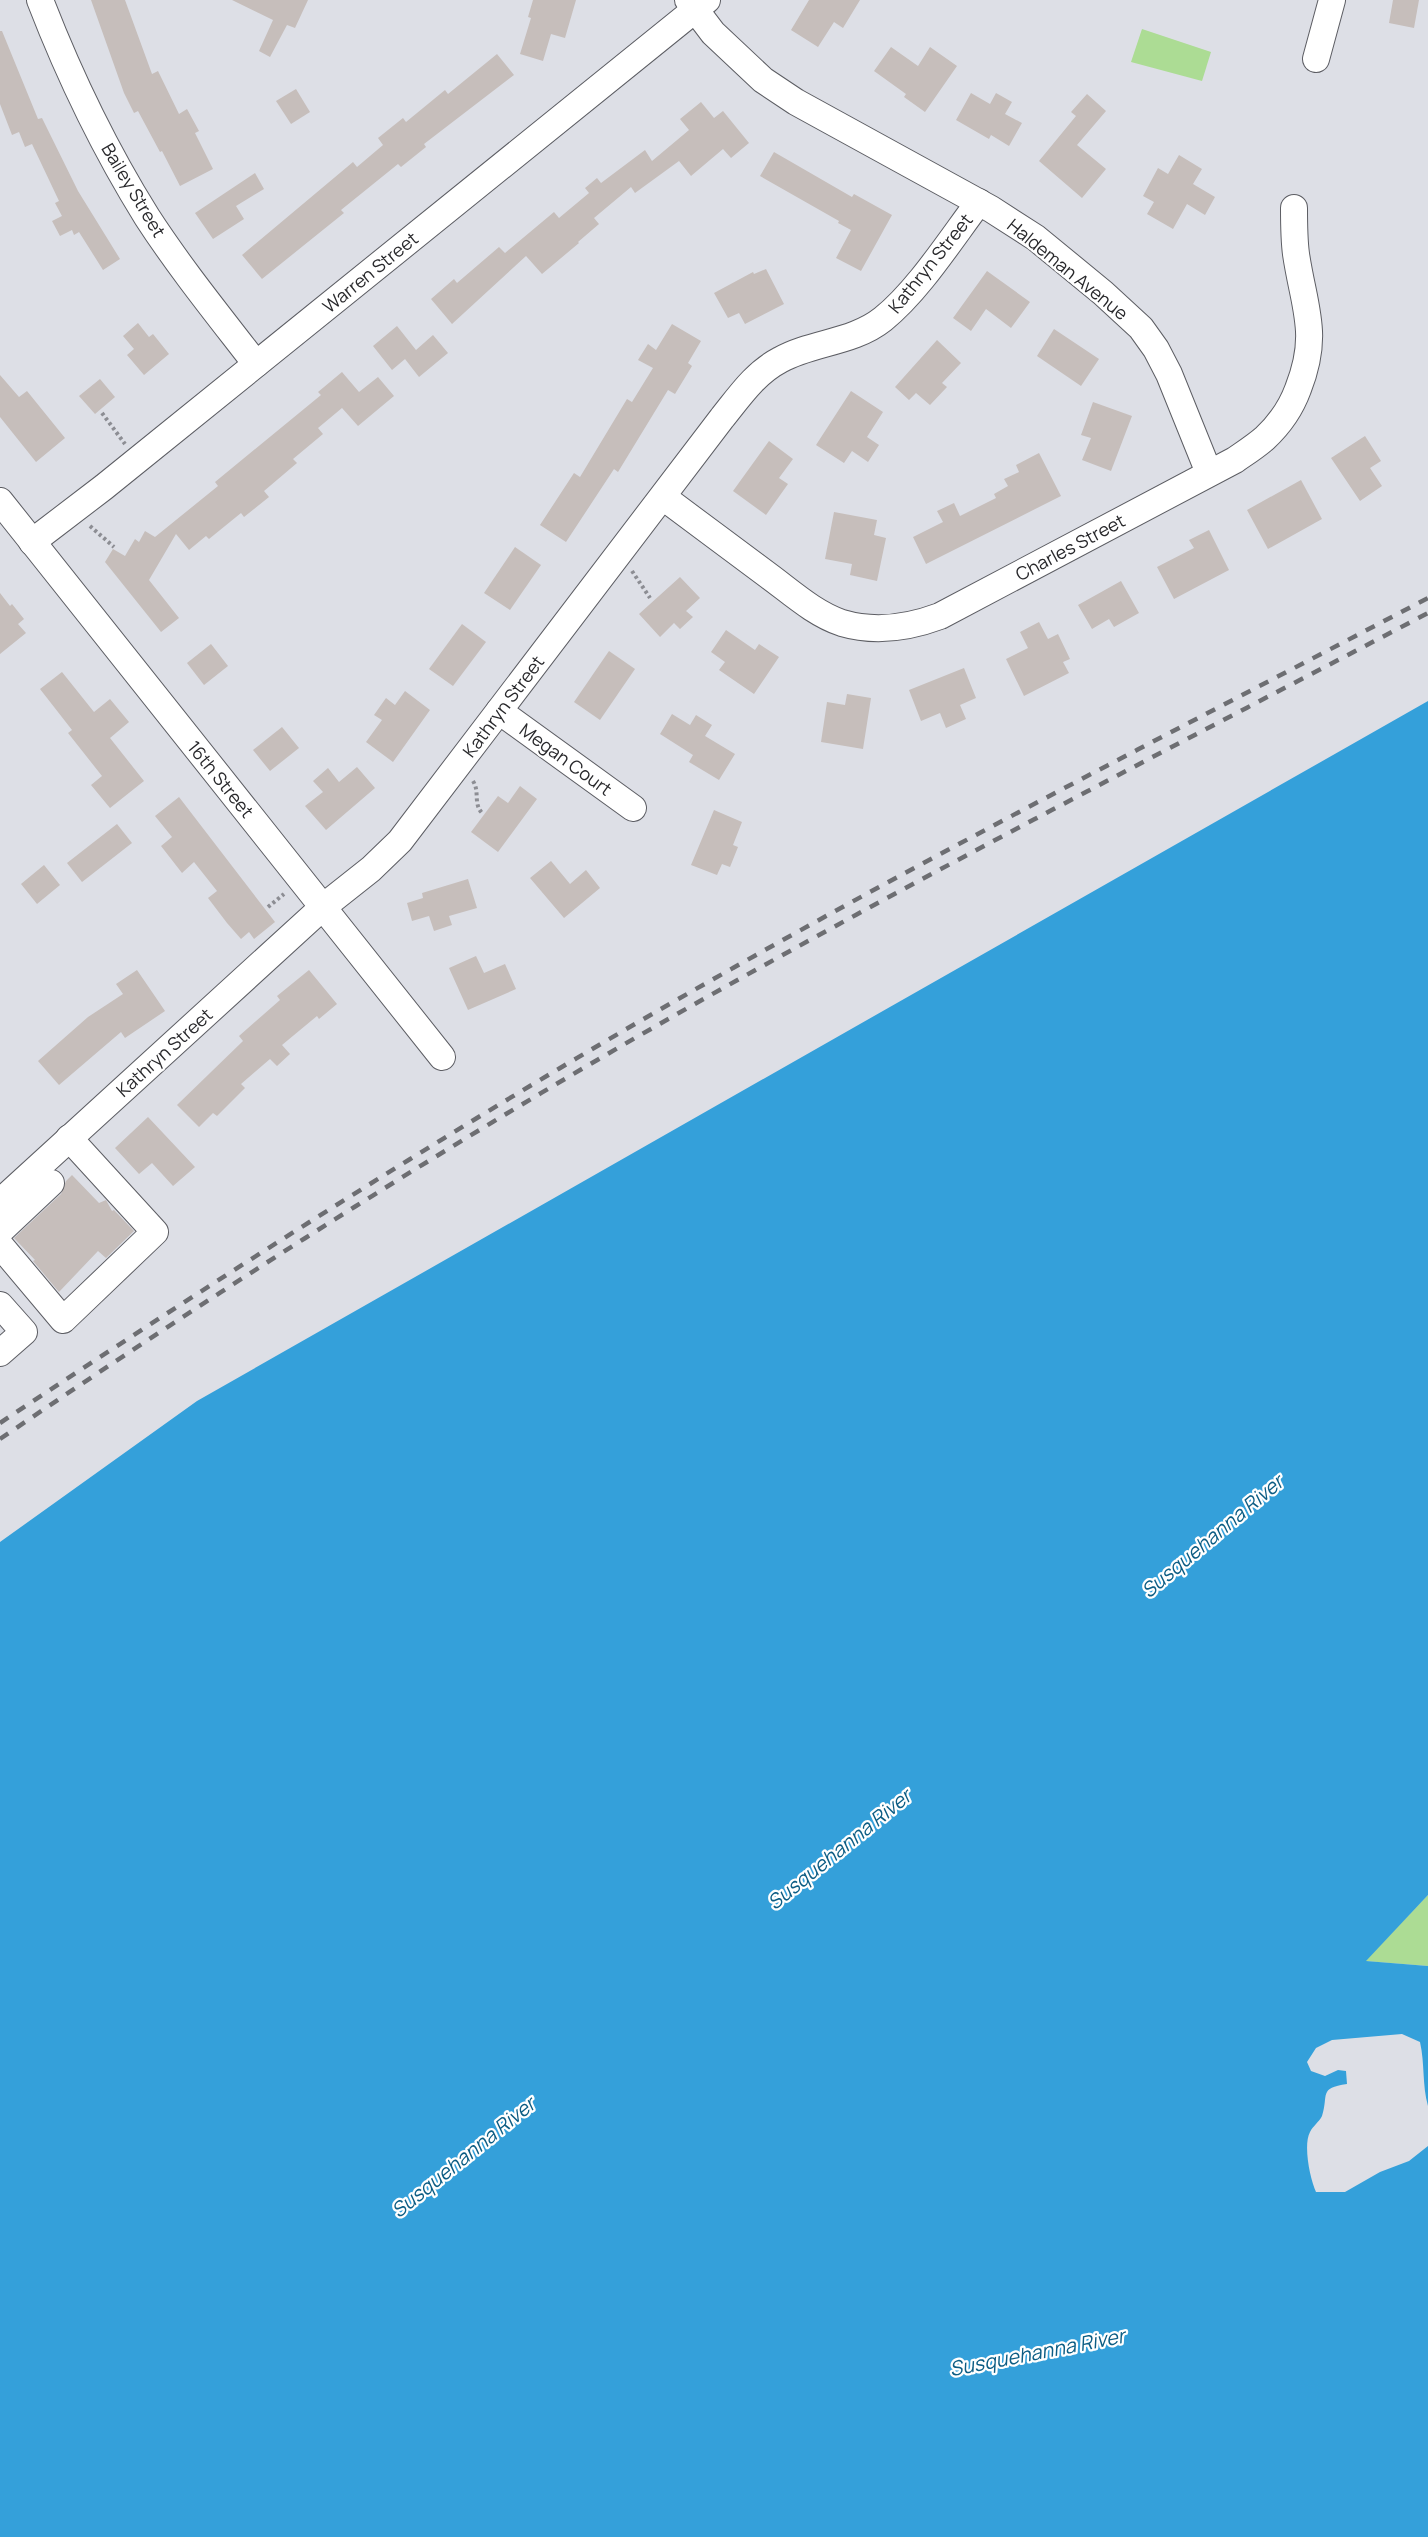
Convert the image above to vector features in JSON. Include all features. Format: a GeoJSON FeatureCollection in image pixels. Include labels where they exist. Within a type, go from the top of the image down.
{"type":"FeatureCollection","features":[{"type":"Feature","properties":{"kind":"street","name":"Bailey Street"},"geometry":{"type":"LineString","coordinates":[[40,0],[92,119],[123,178],[196,287],[256,364]]}},
{"type":"Feature","properties":{"kind":"street"},"geometry":{"type":"LineString","coordinates":[[1316,59],[1332,0]]}},
{"type":"Feature","properties":{"kind":"street","name":"Warren Street"},"geometry":{"type":"LineString","coordinates":[[32,542],[138,460],[697,3]]}},
{"type":"Feature","properties":{"kind":"street","name":"Haldeman Avenue"},"geometry":{"type":"LineString","coordinates":[[697,3],[713,33],[734,55],[788,97],[979,202],[1036,238],[1141,328],[1169,374],[1209,473]]}},
{"type":"Feature","properties":{"kind":"street","name":"Kathryn Street"},"geometry":{"type":"LineString","coordinates":[[0,1202],[323,907],[371,869],[400,841],[758,376],[782,358],[849,336],[883,319],[908,295],[979,202]]}},
{"type":"Feature","properties":{"kind":"street","name":"Charles Street"},"geometry":{"type":"LineString","coordinates":[[663,497],[812,608],[841,622],[875,628],[898,628],[940,616],[1235,460],[1264,438],[1283,417],[1293,403],[1305,370],[1310,345],[1308,317],[1296,253],[1294,208]]}},
{"type":"Feature","properties":{"kind":"street","name":"16th Street"},"geometry":{"type":"LineString","coordinates":[[0,501],[442,1057]]}},
{"type":"Feature","properties":{"kind":"street","name":"Megan Court"},"geometry":{"type":"LineString","coordinates":[[499,711],[633,808]]}},
{"type":"Feature","properties":{"kind":"street"},"geometry":{"type":"LineString","coordinates":[[0,1245],[63,1320],[155,1232],[69,1138]]}},
{"type":"Feature","properties":{"kind":"street"},"geometry":{"type":"LineString","coordinates":[[0,1232],[51,1183]]}},
{"type":"Feature","properties":{"kind":"street"},"geometry":{"type":"LineString","coordinates":[[0,1305],[24,1332],[0,1353]]}},
{"type":"Feature","properties":{"kind":"path"},"geometry":{"type":"LineString","coordinates":[[102,413],[138,460]]}},
{"type":"Feature","properties":{"kind":"path"},"geometry":{"type":"LineString","coordinates":[[76,508],[94,531],[114,547]]}},
{"type":"Feature","properties":{"kind":"path"},"geometry":{"type":"LineString","coordinates":[[622,551],[636,579],[650,598]]}},
{"type":"Feature","properties":{"kind":"path"},"geometry":{"type":"LineString","coordinates":[[457,766],[475,784],[477,806],[482,813]]}},
{"type":"Feature","properties":{"kind":"green space"},"geometry":{"type":"Polygon","coordinates":[[[1142,29],[1211,52],[1202,81],[1131,62],[1142,29]]]}},
{"type":"Feature","properties":{"kind":"green space"},"geometry":{"type":"Polygon","coordinates":[[[1428,1895],[1428,1966],[1365,1961],[1428,1895]]]}},
{"type":"Feature","properties":{"kind":"water","name":"Susquehanna River"},"geometry":{"type":"Polygon","coordinates":[[[1428,701],[1428,1895],[1366,1961],[1428,1966],[1428,2106],[1420,2042],[1402,2034],[1332,2040],[1316,2048],[1307,2062],[1311,2071],[1325,2076],[1338,2070],[1346,2071],[1347,2084],[1328,2090],[1322,2116],[1311,2130],[1307,2145],[1308,2162],[1316,2192],[1345,2192],[1380,2172],[1409,2161],[1428,2146],[1428,2537],[0,2537],[0,1542],[197,1401],[1428,701]]]}},
{"type":"Feature","properties":{"kind":"building"},"geometry":{"type":"Polygon","coordinates":[[[91,0],[125,0],[152,74],[158,71],[179,114],[187,109],[199,131],[195,133],[213,169],[180,186],[138,111],[134,113],[124,93],[91,0]]]}},
{"type":"Feature","properties":{"kind":"building"},"geometry":{"type":"Polygon","coordinates":[[[232,0],[308,0],[295,28],[287,25],[270,57],[259,51],[273,20],[232,0]]]}},
{"type":"Feature","properties":{"kind":"building"},"geometry":{"type":"Polygon","coordinates":[[[533,0],[576,0],[565,38],[551,34],[543,61],[520,54],[531,18],[528,17],[533,0]]]}},
{"type":"Feature","properties":{"kind":"building"},"geometry":{"type":"Polygon","coordinates":[[[809,0],[860,0],[843,28],[834,22],[818,47],[791,30],[809,0]]]}},
{"type":"Feature","properties":{"kind":"building"},"geometry":{"type":"Polygon","coordinates":[[[1393,0],[1419,0],[1414,28],[1389,23],[1393,0]]]}},
{"type":"Feature","properties":{"kind":"building"},"geometry":{"type":"Polygon","coordinates":[[[0,31],[2,31],[38,119],[42,118],[78,191],[120,259],[103,270],[79,232],[74,235],[72,230],[60,236],[52,221],[62,216],[55,203],[59,201],[32,144],[25,147],[19,132],[12,135],[0,104],[0,31]]]}},
{"type":"Feature","properties":{"kind":"building"},"geometry":{"type":"Polygon","coordinates":[[[891,47],[918,66],[930,47],[957,66],[925,112],[904,97],[906,94],[874,71],[891,47]]]}},
{"type":"Feature","properties":{"kind":"building"},"geometry":{"type":"Polygon","coordinates":[[[497,54],[514,75],[424,144],[426,147],[401,167],[398,164],[341,210],[344,213],[262,279],[242,255],[353,162],[357,167],[383,145],[378,138],[403,118],[406,122],[445,90],[448,94],[497,54]]]}},
{"type":"Feature","properties":{"kind":"building"},"geometry":{"type":"Polygon","coordinates":[[[296,89],[310,112],[291,124],[276,101],[296,89]]]}},
{"type":"Feature","properties":{"kind":"building"},"geometry":{"type":"Polygon","coordinates":[[[971,93],[990,104],[996,93],[1012,102],[1005,114],[1022,123],[1009,146],[991,135],[989,139],[956,120],[971,93]]]}},
{"type":"Feature","properties":{"kind":"building"},"geometry":{"type":"Polygon","coordinates":[[[1087,94],[1106,111],[1077,145],[1106,169],[1082,198],[1039,161],[1076,116],[1071,112],[1087,94]]]}},
{"type":"Feature","properties":{"kind":"building"},"geometry":{"type":"Polygon","coordinates":[[[701,102],[714,118],[723,111],[749,143],[731,158],[723,149],[691,176],[679,161],[635,193],[631,187],[594,218],[599,224],[542,274],[526,256],[452,324],[431,299],[454,279],[457,283],[499,247],[505,253],[554,212],[559,218],[589,193],[585,188],[597,178],[601,183],[645,150],[652,161],[689,130],[680,119],[701,102]]]}},
{"type":"Feature","properties":{"kind":"building"},"geometry":{"type":"Polygon","coordinates":[[[774,152],[852,197],[854,194],[892,215],[861,271],[836,258],[851,230],[760,176],[774,152]]]}},
{"type":"Feature","properties":{"kind":"building"},"geometry":{"type":"Polygon","coordinates":[[[1179,155],[1202,169],[1193,184],[1215,197],[1205,215],[1187,204],[1173,229],[1147,214],[1154,202],[1143,196],[1158,168],[1168,174],[1179,155]]]}},
{"type":"Feature","properties":{"kind":"building"},"geometry":{"type":"Polygon","coordinates":[[[255,173],[264,189],[236,206],[244,219],[213,239],[195,213],[255,173]]]}},
{"type":"Feature","properties":{"kind":"building"},"geometry":{"type":"Polygon","coordinates":[[[766,269],[784,304],[745,324],[739,313],[728,318],[714,293],[753,272],[754,274],[766,269]]]}},
{"type":"Feature","properties":{"kind":"building"},"geometry":{"type":"Polygon","coordinates":[[[987,271],[1030,302],[1011,328],[986,309],[971,331],[953,318],[987,271]]]}},
{"type":"Feature","properties":{"kind":"building"},"geometry":{"type":"Polygon","coordinates":[[[138,323],[149,337],[153,334],[169,354],[144,375],[127,355],[134,349],[123,336],[138,323]]]}},
{"type":"Feature","properties":{"kind":"building"},"geometry":{"type":"Polygon","coordinates":[[[672,324],[701,341],[688,363],[692,366],[675,394],[668,390],[618,472],[614,469],[566,542],[540,525],[574,473],[580,477],[627,399],[632,402],[653,368],[638,360],[648,344],[656,350],[672,324]]]}},
{"type":"Feature","properties":{"kind":"building"},"geometry":{"type":"Polygon","coordinates":[[[397,326],[416,350],[433,335],[448,353],[419,377],[405,359],[392,370],[373,346],[397,326]]]}},
{"type":"Feature","properties":{"kind":"building"},"geometry":{"type":"Polygon","coordinates":[[[1054,329],[1099,359],[1081,386],[1037,356],[1054,329]]]}},
{"type":"Feature","properties":{"kind":"building"},"geometry":{"type":"Polygon","coordinates":[[[937,340],[961,363],[942,383],[947,387],[930,405],[916,393],[909,400],[895,387],[937,340]]]}},
{"type":"Feature","properties":{"kind":"building"},"geometry":{"type":"Polygon","coordinates":[[[342,372],[359,392],[378,377],[394,396],[358,426],[342,408],[318,428],[323,434],[293,459],[297,463],[264,491],[269,497],[244,517],[241,513],[209,539],[206,536],[189,550],[176,534],[149,580],[179,618],[161,632],[105,562],[113,549],[125,556],[135,539],[139,542],[145,531],[155,537],[218,486],[215,482],[321,395],[318,392],[342,372]]]}},
{"type":"Feature","properties":{"kind":"building"},"geometry":{"type":"Polygon","coordinates":[[[0,375],[19,397],[27,391],[65,438],[36,462],[0,417],[0,375]]]}},
{"type":"Feature","properties":{"kind":"building"},"geometry":{"type":"Polygon","coordinates":[[[100,379],[115,397],[95,414],[79,396],[100,379]]]}},
{"type":"Feature","properties":{"kind":"building"},"geometry":{"type":"Polygon","coordinates":[[[851,391],[883,412],[867,437],[879,445],[868,462],[852,451],[844,463],[816,445],[851,391]]]}},
{"type":"Feature","properties":{"kind":"building"},"geometry":{"type":"Polygon","coordinates":[[[1093,402],[1132,416],[1111,471],[1082,460],[1091,438],[1081,435],[1093,402]]]}},
{"type":"Feature","properties":{"kind":"building"},"geometry":{"type":"Polygon","coordinates":[[[1365,436],[1381,461],[1370,468],[1382,486],[1360,501],[1331,458],[1365,436]]]}},
{"type":"Feature","properties":{"kind":"building"},"geometry":{"type":"Polygon","coordinates":[[[769,441],[793,459],[779,478],[788,484],[766,515],[733,491],[769,441]]]}},
{"type":"Feature","properties":{"kind":"building"},"geometry":{"type":"Polygon","coordinates":[[[1039,453],[1061,496],[926,564],[913,537],[943,522],[937,511],[954,503],[960,516],[996,498],[994,494],[1008,486],[1004,479],[1019,472],[1016,465],[1039,453]]]}},
{"type":"Feature","properties":{"kind":"building"},"geometry":{"type":"Polygon","coordinates":[[[1301,480],[1322,519],[1268,549],[1247,510],[1301,480]]]}},
{"type":"Feature","properties":{"kind":"building"},"geometry":{"type":"Polygon","coordinates":[[[834,512],[877,520],[874,535],[886,538],[877,581],[850,575],[852,564],[825,559],[834,512]]]}},
{"type":"Feature","properties":{"kind":"building"},"geometry":{"type":"Polygon","coordinates":[[[1209,530],[1229,570],[1174,599],[1157,567],[1194,548],[1189,540],[1209,530]]]}},
{"type":"Feature","properties":{"kind":"building"},"geometry":{"type":"Polygon","coordinates":[[[515,547],[541,565],[510,610],[484,593],[515,547]]]}},
{"type":"Feature","properties":{"kind":"building"},"geometry":{"type":"Polygon","coordinates":[[[680,577],[700,598],[686,611],[693,617],[680,629],[674,623],[660,637],[639,614],[680,577]]]}},
{"type":"Feature","properties":{"kind":"building"},"geometry":{"type":"Polygon","coordinates":[[[1121,581],[1139,613],[1114,627],[1109,619],[1092,629],[1078,605],[1121,581]]]}},
{"type":"Feature","properties":{"kind":"building"},"geometry":{"type":"Polygon","coordinates":[[[0,593],[24,619],[18,624],[26,633],[0,654],[0,593]]]}},
{"type":"Feature","properties":{"kind":"building"},"geometry":{"type":"Polygon","coordinates":[[[1039,622],[1048,639],[1058,634],[1070,659],[1063,662],[1069,673],[1024,696],[1006,659],[1028,648],[1020,632],[1039,622]]]}},
{"type":"Feature","properties":{"kind":"building"},"geometry":{"type":"Polygon","coordinates":[[[462,624],[486,642],[453,686],[429,669],[462,624]]]}},
{"type":"Feature","properties":{"kind":"building"},"geometry":{"type":"Polygon","coordinates":[[[726,630],[755,650],[759,644],[779,657],[754,694],[719,670],[725,662],[711,652],[726,630]]]}},
{"type":"Feature","properties":{"kind":"building"},"geometry":{"type":"Polygon","coordinates":[[[211,644],[228,666],[204,685],[187,663],[211,644]]]}},
{"type":"Feature","properties":{"kind":"building"},"geometry":{"type":"Polygon","coordinates":[[[609,651],[635,669],[600,720],[574,702],[609,651]]]}},
{"type":"Feature","properties":{"kind":"building"},"geometry":{"type":"Polygon","coordinates":[[[964,668],[976,698],[960,705],[966,719],[946,728],[940,713],[921,721],[909,690],[964,668]]]}},
{"type":"Feature","properties":{"kind":"building"},"geometry":{"type":"Polygon","coordinates":[[[62,672],[94,712],[110,699],[129,722],[110,738],[144,781],[110,808],[91,785],[102,776],[68,733],[72,730],[40,689],[62,672]]]}},
{"type":"Feature","properties":{"kind":"building"},"geometry":{"type":"Polygon","coordinates":[[[405,691],[430,710],[393,762],[366,742],[382,720],[374,715],[386,698],[395,705],[405,691]]]}},
{"type":"Feature","properties":{"kind":"building"},"geometry":{"type":"Polygon","coordinates":[[[847,694],[871,698],[863,749],[821,742],[827,702],[845,705],[847,694]]]}},
{"type":"Feature","properties":{"kind":"building"},"geometry":{"type":"Polygon","coordinates":[[[672,714],[690,725],[696,715],[712,725],[705,736],[735,754],[719,780],[689,762],[693,755],[660,734],[672,714]]]}},
{"type":"Feature","properties":{"kind":"building"},"geometry":{"type":"Polygon","coordinates":[[[282,727],[299,748],[270,771],[253,750],[282,727]]]}},
{"type":"Feature","properties":{"kind":"building"},"geometry":{"type":"Polygon","coordinates":[[[357,767],[375,788],[326,830],[305,806],[323,792],[313,781],[328,768],[339,782],[357,767]]]}},
{"type":"Feature","properties":{"kind":"building"},"geometry":{"type":"Polygon","coordinates":[[[520,786],[537,799],[498,852],[471,832],[498,796],[508,803],[520,786]]]}},
{"type":"Feature","properties":{"kind":"building"},"geometry":{"type":"Polygon","coordinates":[[[179,797],[275,922],[254,939],[249,932],[241,939],[227,923],[208,898],[217,891],[194,862],[182,873],[161,846],[172,837],[155,816],[179,797]]]}},
{"type":"Feature","properties":{"kind":"building"},"geometry":{"type":"Polygon","coordinates":[[[714,810],[742,822],[733,845],[738,847],[730,867],[722,864],[717,875],[691,865],[714,810]]]}},
{"type":"Feature","properties":{"kind":"building"},"geometry":{"type":"Polygon","coordinates":[[[117,824],[132,843],[82,882],[67,863],[117,824]]]}},
{"type":"Feature","properties":{"kind":"building"},"geometry":{"type":"Polygon","coordinates":[[[551,861],[570,884],[586,870],[600,888],[564,918],[530,878],[551,861]]]}},
{"type":"Feature","properties":{"kind":"building"},"geometry":{"type":"Polygon","coordinates":[[[44,865],[60,885],[37,904],[21,884],[44,865]]]}},
{"type":"Feature","properties":{"kind":"building"},"geometry":{"type":"Polygon","coordinates":[[[468,879],[477,908],[449,916],[452,925],[434,931],[429,916],[412,921],[407,903],[423,898],[422,893],[468,879]]]}},
{"type":"Feature","properties":{"kind":"building"},"geometry":{"type":"Polygon","coordinates":[[[476,956],[484,973],[505,964],[516,989],[468,1010],[449,968],[476,956]]]}},
{"type":"Feature","properties":{"kind":"building"},"geometry":{"type":"Polygon","coordinates":[[[137,970],[165,1011],[125,1038],[121,1032],[59,1085],[38,1061],[88,1017],[123,994],[116,984],[137,970]]]}},
{"type":"Feature","properties":{"kind":"building"},"geometry":{"type":"Polygon","coordinates":[[[309,970],[337,1004],[319,1019],[317,1016],[282,1045],[290,1054],[277,1066],[270,1059],[241,1084],[245,1088],[217,1116],[213,1113],[199,1127],[177,1105],[243,1041],[239,1036],[280,1000],[277,996],[309,970]]]}},
{"type":"Feature","properties":{"kind":"building"},"geometry":{"type":"Polygon","coordinates":[[[148,1117],[195,1167],[173,1186],[152,1163],[139,1174],[115,1148],[148,1117]]]}},
{"type":"Feature","properties":{"kind":"building"},"geometry":{"type":"Polygon","coordinates":[[[72,1175],[99,1203],[106,1200],[112,1211],[114,1210],[134,1231],[106,1258],[98,1251],[59,1292],[33,1261],[35,1260],[14,1238],[61,1194],[66,1181],[72,1175]]]}},
{"type":"Feature","properties":{"kind":"railway"},"geometry":{"type":"LineString","coordinates":[[0,1423],[362,1189],[639,1022],[905,873],[1428,598]]}},
{"type":"Feature","properties":{"kind":"railway"},"geometry":{"type":"LineString","coordinates":[[0,1439],[186,1315],[375,1194],[663,1022],[1093,788],[1428,613]]}}]}
